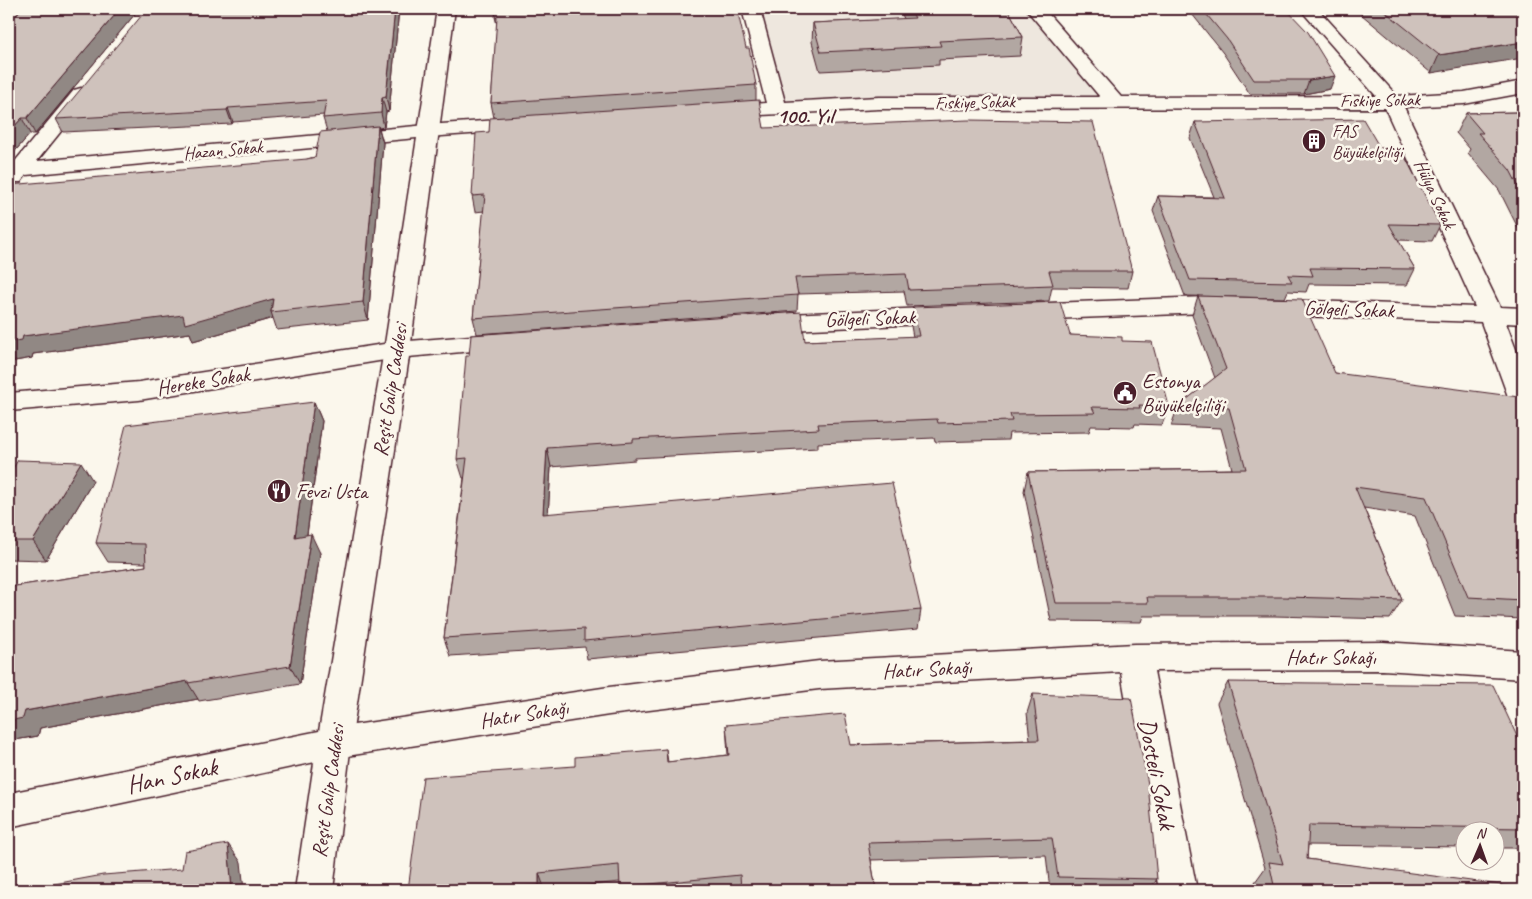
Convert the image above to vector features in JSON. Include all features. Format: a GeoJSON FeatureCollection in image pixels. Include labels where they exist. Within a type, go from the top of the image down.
{"type":"FeatureCollection","features":[{"type":"Feature","properties":{"kind":"street","name":"Reşit Galip Caddesi"},"geometry":{"type":"LineString","coordinates":[[314,890],[334,742],[397,350],[446,9]]}},
{"type":"Feature","properties":{"kind":"street"},"geometry":{"type":"LineString","coordinates":[[751,9],[777,107]]}},
{"type":"Feature","properties":{"kind":"street"},"geometry":{"type":"LineString","coordinates":[[1035,9],[1114,101]]}},
{"type":"Feature","properties":{"kind":"street","name":"Hülya Sokak"},"geometry":{"type":"LineString","coordinates":[[1309,9],[1392,102],[1490,313],[1523,402]]}},
{"type":"Feature","properties":{"kind":"street"},"geometry":{"type":"LineString","coordinates":[[14,175],[95,77]]}},
{"type":"Feature","properties":{"kind":"street","name":"Fıskiye Sokak"},"geometry":{"type":"LineString","coordinates":[[709,112],[879,103],[1114,101],[1392,102],[1464,98],[1523,87]]}},
{"type":"Feature","properties":{"kind":"street"},"geometry":{"type":"LineString","coordinates":[[427,131],[544,123]]}},
{"type":"Feature","properties":{"kind":"street","name":"Hazan Sokak"},"geometry":{"type":"LineString","coordinates":[[14,175],[427,131]]}},
{"type":"Feature","properties":{"kind":"street","name":"Gölgeli Sokak"},"geometry":{"type":"LineString","coordinates":[[999,313],[1206,305],[1490,313],[1523,316]]}},
{"type":"Feature","properties":{"kind":"street","name":"Gölgeli Sokak"},"geometry":{"type":"LineString","coordinates":[[744,325],[970,314]]}},
{"type":"Feature","properties":{"kind":"street"},"geometry":{"type":"LineString","coordinates":[[397,350],[530,340]]}},
{"type":"Feature","properties":{"kind":"street","name":"Hereke Sokak"},"geometry":{"type":"LineString","coordinates":[[9,402],[139,391],[397,350]]}},
{"type":"Feature","properties":{"kind":"street","name":"Hatır Sokağı"},"geometry":{"type":"LineString","coordinates":[[334,742],[609,701],[819,675],[1135,658],[1383,656],[1523,665]]}},
{"type":"Feature","properties":{"kind":"street","name":"Dosteli Sokak"},"geometry":{"type":"LineString","coordinates":[[1135,658],[1178,890]]}},
{"type":"Feature","properties":{"kind":"street","name":"Han Sokak"},"geometry":{"type":"LineString","coordinates":[[9,810],[334,742]]}},
{"type":"Feature","properties":{"kind":"shaded area"},"geometry":{"type":"Polygon","coordinates":[[[752,9],[1035,9],[1114,101],[777,107],[752,9]]]}},
{"type":"Feature","properties":{"kind":"building"},"geometry":{"type":"Polygon","coordinates":[[[22,9],[120,9],[27,118],[22,118],[9,132],[9,22],[22,9]]]}},
{"type":"Feature","properties":{"kind":"building"},"geometry":{"type":"Polygon","coordinates":[[[147,9],[395,9],[386,97],[382,98],[381,113],[323,118],[326,101],[228,108],[227,110],[56,119],[147,9]]]}},
{"type":"Feature","properties":{"kind":"building"},"geometry":{"type":"Polygon","coordinates":[[[496,9],[737,9],[746,48],[749,48],[756,85],[491,103],[496,9]]]}},
{"type":"Feature","properties":{"kind":"building"},"geometry":{"type":"Polygon","coordinates":[[[910,9],[1008,9],[1023,37],[939,41],[941,46],[821,52],[813,23],[915,18],[910,9]]]}},
{"type":"Feature","properties":{"kind":"building"},"geometry":{"type":"Polygon","coordinates":[[[1202,9],[1286,9],[1308,32],[1335,76],[1309,80],[1254,80],[1227,39],[1202,9]]]}},
{"type":"Feature","properties":{"kind":"building"},"geometry":{"type":"Polygon","coordinates":[[[1382,9],[1523,9],[1523,42],[1439,55],[1382,9]]]}},
{"type":"Feature","properties":{"kind":"building"},"geometry":{"type":"Polygon","coordinates":[[[759,100],[764,128],[968,120],[1093,122],[1132,271],[1049,271],[1053,285],[909,290],[906,274],[795,278],[798,295],[473,318],[485,195],[472,196],[476,133],[489,132],[490,118],[759,100]]]}},
{"type":"Feature","properties":{"kind":"building"},"geometry":{"type":"Polygon","coordinates":[[[1518,107],[1523,107],[1523,195],[1510,170],[1478,133],[1483,133],[1466,113],[1522,112],[1518,107]]]}},
{"type":"Feature","properties":{"kind":"building"},"geometry":{"type":"Polygon","coordinates":[[[1363,119],[1380,148],[1401,149],[1440,225],[1389,224],[1415,269],[1310,268],[1313,276],[1288,275],[1292,282],[1190,280],[1158,196],[1225,198],[1195,122],[1363,119]]]}},
{"type":"Feature","properties":{"kind":"building"},"geometry":{"type":"Polygon","coordinates":[[[378,126],[363,302],[271,312],[273,299],[185,324],[183,315],[23,336],[22,340],[9,342],[9,185],[307,159],[315,157],[320,132],[378,126]]]}},
{"type":"Feature","properties":{"kind":"building"},"geometry":{"type":"Polygon","coordinates":[[[1198,296],[1302,299],[1335,373],[1519,397],[1523,409],[1523,600],[1468,597],[1426,497],[1355,487],[1402,600],[1284,597],[1147,597],[1148,603],[1056,603],[1028,472],[1246,469],[1229,408],[1178,406],[1226,369],[1198,296]]]}},
{"type":"Feature","properties":{"kind":"building"},"geometry":{"type":"Polygon","coordinates":[[[1060,302],[1070,335],[1122,337],[1122,341],[1152,342],[1169,406],[1139,405],[1140,408],[1092,407],[1095,413],[1010,414],[1012,421],[938,423],[937,419],[818,424],[819,429],[633,439],[633,442],[547,448],[543,514],[892,483],[921,610],[584,641],[584,629],[444,638],[467,458],[457,459],[466,356],[469,356],[471,335],[801,312],[805,341],[919,336],[913,307],[1060,302]]]}},
{"type":"Feature","properties":{"kind":"building"},"geometry":{"type":"Polygon","coordinates":[[[314,402],[295,537],[311,534],[290,666],[188,683],[188,681],[25,711],[23,718],[9,721],[9,587],[146,566],[145,544],[96,543],[126,425],[314,402]]]}},
{"type":"Feature","properties":{"kind":"building"},"geometry":{"type":"Polygon","coordinates":[[[18,460],[81,462],[33,541],[9,541],[9,475],[18,460]]]}},
{"type":"Feature","properties":{"kind":"building"},"geometry":{"type":"Polygon","coordinates":[[[1228,682],[1493,685],[1523,749],[1523,828],[1504,828],[1504,822],[1454,822],[1454,827],[1309,825],[1307,859],[1523,888],[1523,890],[1275,890],[1269,862],[1283,864],[1228,682]]]}},
{"type":"Feature","properties":{"kind":"building"},"geometry":{"type":"Polygon","coordinates":[[[1033,694],[1131,698],[1148,784],[1157,879],[1058,877],[1052,838],[868,843],[876,890],[741,890],[740,875],[620,887],[619,865],[539,873],[539,885],[467,890],[408,890],[423,777],[575,766],[575,757],[666,749],[667,762],[729,755],[726,725],[845,714],[851,745],[1039,740],[1033,694]]]}},
{"type":"Feature","properties":{"kind":"building"},"geometry":{"type":"Polygon","coordinates":[[[228,844],[232,890],[22,890],[103,875],[182,869],[185,851],[228,844]]]}},
{"type":"Feature","properties":{"kind":"place","name":"FAS Büyükelçiliği"},"geometry":{"type":"Point","coordinates":[1314,141]}},
{"type":"Feature","properties":{"kind":"place","name":"Estonya Büyükelçiliği"},"geometry":{"type":"Point","coordinates":[1125,393]}},
{"type":"Feature","properties":{"kind":"place","name":"Fevzi Usta"},"geometry":{"type":"Point","coordinates":[279,491]}},
{"type":"Feature","properties":{"kind":"district","name":"100. Yıl"},"geometry":{"type":"Point","coordinates":[805,116]}}]}
